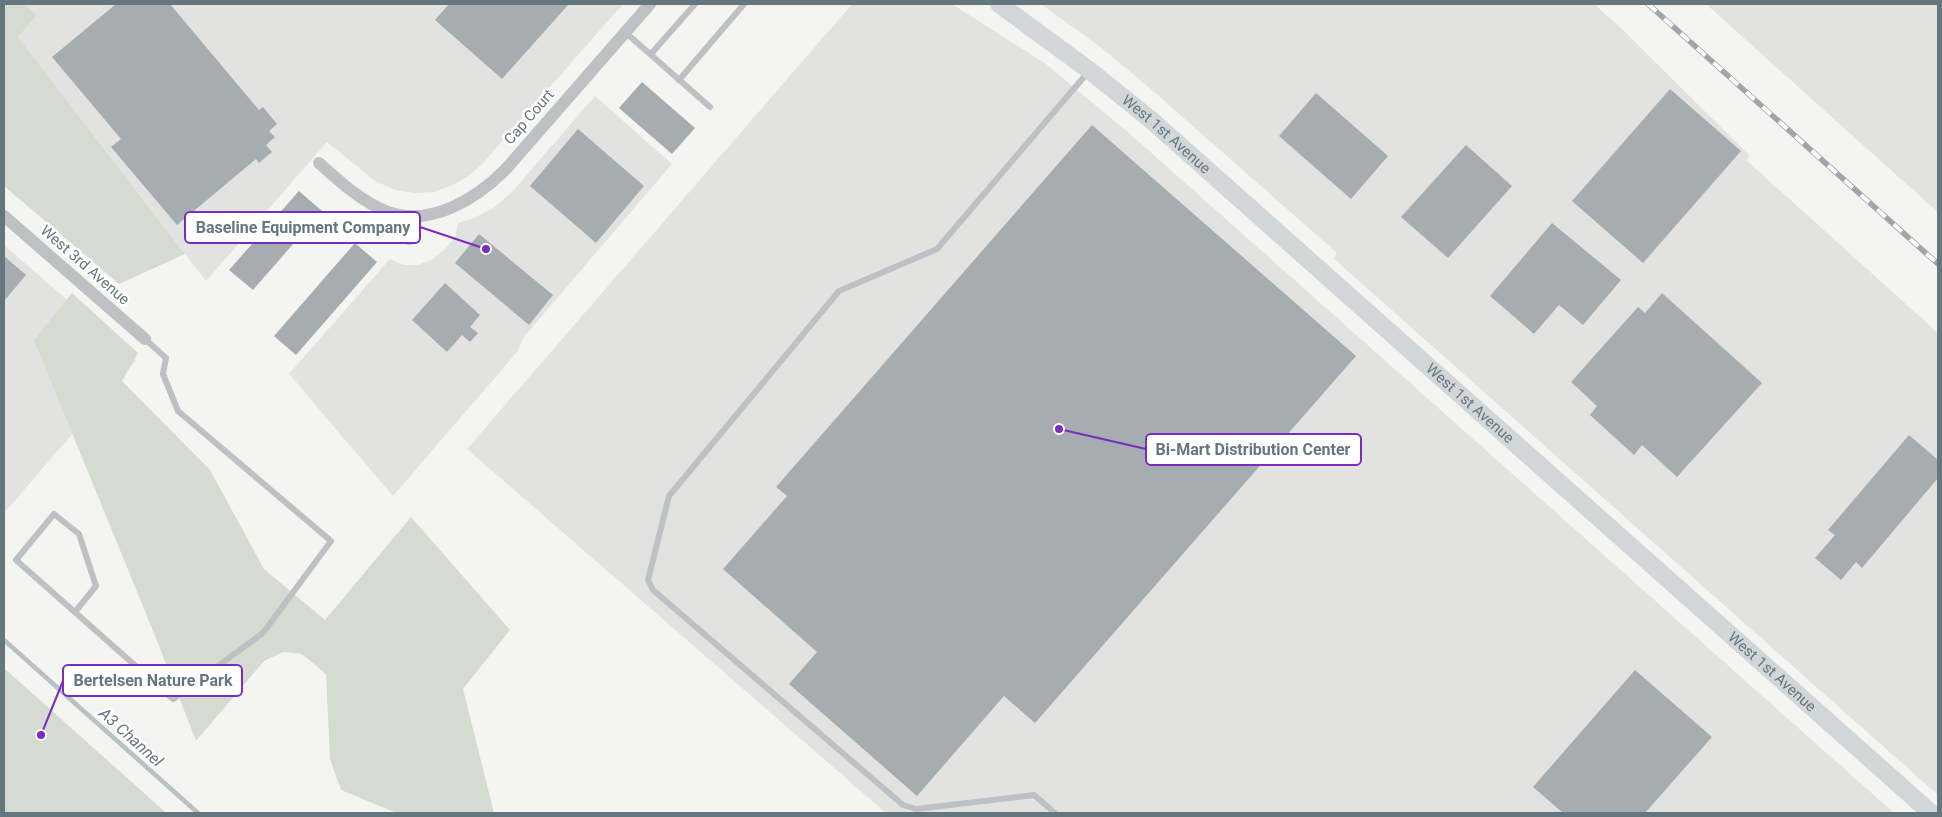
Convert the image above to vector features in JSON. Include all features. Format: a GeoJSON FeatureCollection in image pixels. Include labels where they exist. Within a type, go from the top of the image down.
{"type":"FeatureCollection","features":[{"type":"Feature","properties":{"kind":"street","name":"Cap Court"},"geometry":{"type":"LineString","coordinates":[[319,163],[346,188],[388,212],[410,216],[435,213],[469,199],[495,180],[650,4]]}},
{"type":"Feature","properties":{"kind":"street","name":"West 1st Avenue"},"geometry":{"type":"LineString","coordinates":[[999,4],[1090,70],[1165,132],[1931,813]]}},
{"type":"Feature","properties":{"kind":"street","name":"West 3rd Avenue"},"geometry":{"type":"LineString","coordinates":[[4,216],[145,339]]}},
{"type":"Feature","properties":{"kind":"street"},"geometry":{"type":"LineString","coordinates":[[409,239],[410,216]]}},
{"type":"Feature","properties":{"kind":"lane"},"geometry":{"type":"LineString","coordinates":[[651,54],[695,4]]}},
{"type":"Feature","properties":{"kind":"lane"},"geometry":{"type":"LineString","coordinates":[[679,80],[744,4]]}},
{"type":"Feature","properties":{"kind":"lane"},"geometry":{"type":"LineString","coordinates":[[625,32],[710,107]]}},
{"type":"Feature","properties":{"kind":"lane"},"geometry":{"type":"LineString","coordinates":[[1055,813],[1034,795],[916,809],[904,805],[653,590],[648,580],[669,496],[839,291],[937,250],[1090,70]]}},
{"type":"Feature","properties":{"kind":"lane"},"geometry":{"type":"LineString","coordinates":[[75,612],[96,586],[78,534],[54,514],[16,560],[173,699],[263,633],[331,541],[178,411],[163,374],[166,358],[145,339]]}},
{"type":"Feature","properties":{"kind":"shaded area"},"geometry":{"type":"Polygon","coordinates":[[[4,4],[24,4],[37,15],[18,37],[185,254],[119,284],[4,186],[4,4]]]}},
{"type":"Feature","properties":{"kind":"shaded area"},"geometry":{"type":"Polygon","coordinates":[[[24,4],[623,4],[483,163],[470,175],[453,185],[434,192],[415,193],[395,190],[375,181],[327,142],[206,281],[18,37],[37,15],[24,4]]]}},
{"type":"Feature","properties":{"kind":"shaded area"},"geometry":{"type":"Polygon","coordinates":[[[852,4],[952,4],[1046,64],[1129,133],[1894,813],[886,813],[467,449],[852,4]]]}},
{"type":"Feature","properties":{"kind":"shaded area"},"geometry":{"type":"Polygon","coordinates":[[[1041,4],[1594,4],[1623,30],[1750,156],[1746,160],[1938,333],[1938,795],[1333,258],[1337,253],[1145,84],[1099,46],[1041,4]]]}},
{"type":"Feature","properties":{"kind":"shaded area"},"geometry":{"type":"Polygon","coordinates":[[[1706,4],[1938,4],[1938,212],[1912,189],[1706,4]]]}},
{"type":"Feature","properties":{"kind":"shaded area"},"geometry":{"type":"Polygon","coordinates":[[[595,96],[672,164],[524,337],[517,352],[393,496],[289,374],[390,259],[404,265],[418,265],[433,259],[455,237],[458,223],[474,218],[493,208],[511,193],[595,96]]]}},
{"type":"Feature","properties":{"kind":"shaded area"},"geometry":{"type":"Polygon","coordinates":[[[4,245],[136,360],[4,513],[4,245]]]}},
{"type":"Feature","properties":{"kind":"shaded area"},"geometry":{"type":"Polygon","coordinates":[[[72,293],[138,353],[122,381],[210,470],[264,569],[325,620],[411,517],[510,630],[463,689],[494,813],[397,813],[341,790],[330,759],[326,674],[302,654],[283,652],[264,661],[196,741],[34,340],[72,293]]]}},
{"type":"Feature","properties":{"kind":"shaded area"},"geometry":{"type":"Polygon","coordinates":[[[4,668],[154,802],[166,813],[4,813],[4,668]]]}},
{"type":"Feature","properties":{"kind":"building"},"geometry":{"type":"Polygon","coordinates":[[[116,4],[170,4],[259,110],[263,107],[277,124],[269,131],[275,137],[266,145],[272,152],[259,163],[256,159],[177,225],[111,147],[121,139],[52,57],[116,4]]]}},
{"type":"Feature","properties":{"kind":"building"},"geometry":{"type":"Polygon","coordinates":[[[449,4],[569,4],[502,79],[435,20],[449,4]]]}},
{"type":"Feature","properties":{"kind":"building"},"geometry":{"type":"Polygon","coordinates":[[[642,82],[695,128],[672,154],[619,108],[642,82]]]}},
{"type":"Feature","properties":{"kind":"building"},"geometry":{"type":"Polygon","coordinates":[[[1670,89],[1741,151],[1643,263],[1572,201],[1670,89]]]}},
{"type":"Feature","properties":{"kind":"building"},"geometry":{"type":"Polygon","coordinates":[[[1316,93],[1388,156],[1351,199],[1279,136],[1316,93]]]}},
{"type":"Feature","properties":{"kind":"building"},"geometry":{"type":"Polygon","coordinates":[[[1092,125],[1356,356],[1035,723],[1004,696],[917,796],[789,684],[817,652],[723,569],[787,496],[776,487],[1092,125]]]}},
{"type":"Feature","properties":{"kind":"building"},"geometry":{"type":"Polygon","coordinates":[[[578,129],[644,186],[596,243],[530,186],[578,129]]]}},
{"type":"Feature","properties":{"kind":"building"},"geometry":{"type":"Polygon","coordinates":[[[1466,145],[1512,186],[1448,258],[1401,217],[1466,145]]]}},
{"type":"Feature","properties":{"kind":"building"},"geometry":{"type":"Polygon","coordinates":[[[299,191],[322,211],[253,290],[229,270],[299,191]]]}},
{"type":"Feature","properties":{"kind":"building"},"geometry":{"type":"Polygon","coordinates":[[[1552,223],[1621,280],[1583,325],[1559,305],[1534,334],[1490,296],[1552,223]]]}},
{"type":"Feature","properties":{"kind":"building"},"geometry":{"type":"Polygon","coordinates":[[[479,234],[553,295],[529,325],[455,263],[479,234]]]}},
{"type":"Feature","properties":{"kind":"building"},"geometry":{"type":"Polygon","coordinates":[[[355,243],[377,262],[296,355],[274,336],[355,243]]]}},
{"type":"Feature","properties":{"kind":"building"},"geometry":{"type":"Polygon","coordinates":[[[4,256],[26,275],[4,301],[4,256]]]}},
{"type":"Feature","properties":{"kind":"building"},"geometry":{"type":"Polygon","coordinates":[[[445,283],[480,315],[470,327],[478,333],[470,342],[462,335],[447,352],[412,320],[445,283]]]}},
{"type":"Feature","properties":{"kind":"building"},"geometry":{"type":"Polygon","coordinates":[[[1662,293],[1762,383],[1677,477],[1642,445],[1634,455],[1590,415],[1597,406],[1571,382],[1638,307],[1645,313],[1662,293]]]}},
{"type":"Feature","properties":{"kind":"building"},"geometry":{"type":"Polygon","coordinates":[[[1909,435],[1938,460],[1938,478],[1862,568],[1856,562],[1841,580],[1815,558],[1835,535],[1828,530],[1909,435]]]}},
{"type":"Feature","properties":{"kind":"building"},"geometry":{"type":"Polygon","coordinates":[[[1635,670],[1712,737],[1645,813],[1563,813],[1533,787],[1635,670]]]}},
{"type":"Feature","properties":{"kind":"waterway","name":"A3 Channel"},"geometry":{"type":"LineString","coordinates":[[4,640],[198,813]]}},
{"type":"Feature","properties":{"kind":"railway"},"geometry":{"type":"LineString","coordinates":[[1648,4],[1938,264]]}},
{"type":"Feature","properties":{"kind":"place","name":"Baseline Equipment Company"},"geometry":{"type":"Point","coordinates":[486,249]}},
{"type":"Feature","properties":{"kind":"place","name":"Bi-Mart Distribution Center"},"geometry":{"type":"Point","coordinates":[1059,429]}},
{"type":"Feature","properties":{"kind":"place","name":"Bertelsen Nature Park"},"geometry":{"type":"Point","coordinates":[41,735]}}]}
